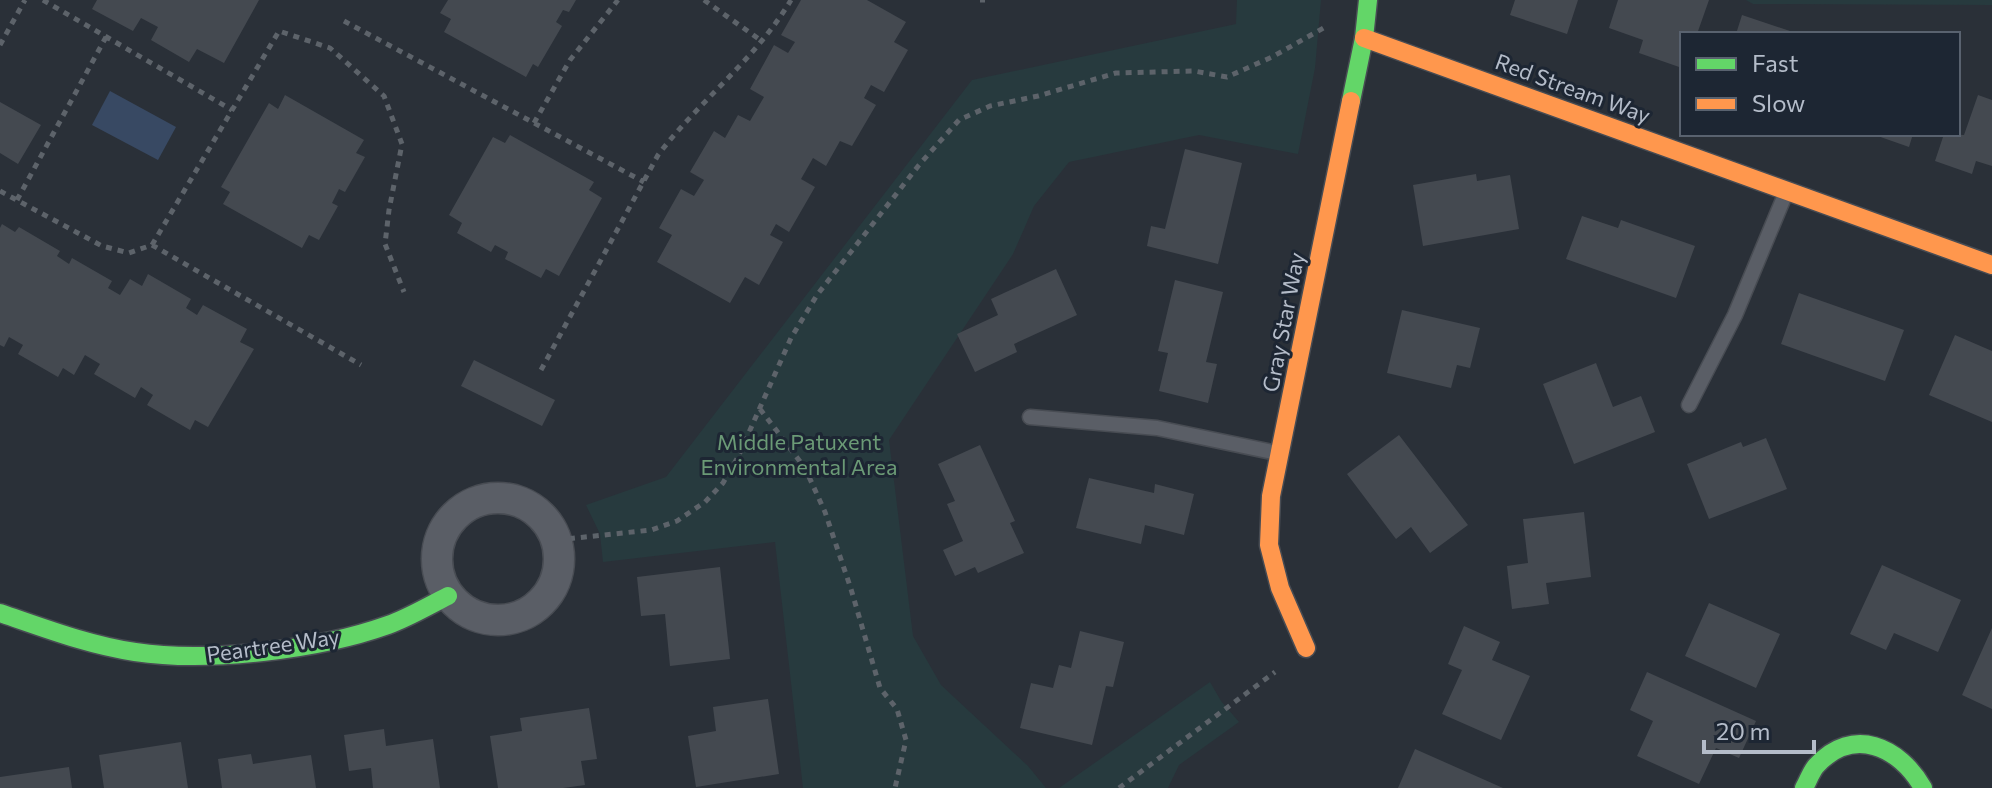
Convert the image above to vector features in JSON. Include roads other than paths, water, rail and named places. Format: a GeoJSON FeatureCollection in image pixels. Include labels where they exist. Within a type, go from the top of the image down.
{"type":"FeatureCollection","features":[{"type":"Feature","properties":{"kind":"street","name":"Gray Star Way"},"geometry":{"type":"LineString","coordinates":[[1306,648],[1280,588],[1269,545],[1271,496],[1364,38],[1367,4]]}},
{"type":"Feature","properties":{"kind":"street","name":"Red Stream Way"},"geometry":{"type":"LineString","coordinates":[[1364,38],[1992,265]]}},
{"type":"Feature","properties":{"kind":"street"},"geometry":{"type":"LineString","coordinates":[[499,498],[518,501],[535,510],[548,524],[557,540],[560,557],[558,573],[552,588],[529,612],[512,619],[494,620],[469,613],[448,596],[439,579],[436,560],[439,541],[448,523],[462,510],[480,500],[499,498]]}},
{"type":"Feature","properties":{"kind":"street","name":"Peartree Way"},"geometry":{"type":"LineString","coordinates":[[0,613],[66,636],[135,652],[217,657],[315,643],[388,625],[448,596]]}},
{"type":"Feature","properties":{"kind":"street"},"geometry":{"type":"LineString","coordinates":[[1804,788],[1814,768],[1831,753],[1859,744],[1884,747],[1902,757],[1916,771],[1923,788]]}},
{"type":"Feature","properties":{"kind":"lane"},"geometry":{"type":"LineString","coordinates":[[1689,405],[1735,315],[1787,191]]}},
{"type":"Feature","properties":{"kind":"lane"},"geometry":{"type":"LineString","coordinates":[[1030,417],[1157,428],[1281,454]]}},
{"type":"Feature","properties":{"kind":"water"},"geometry":{"type":"Polygon","coordinates":[[[110,91],[176,127],[158,160],[92,125],[110,91]]]}},
{"type":"Feature","properties":{"kind":"park label","name":"Middle Patuxent Environmental Area"},"geometry":{"type":"Point","coordinates":[799,454]}}]}
